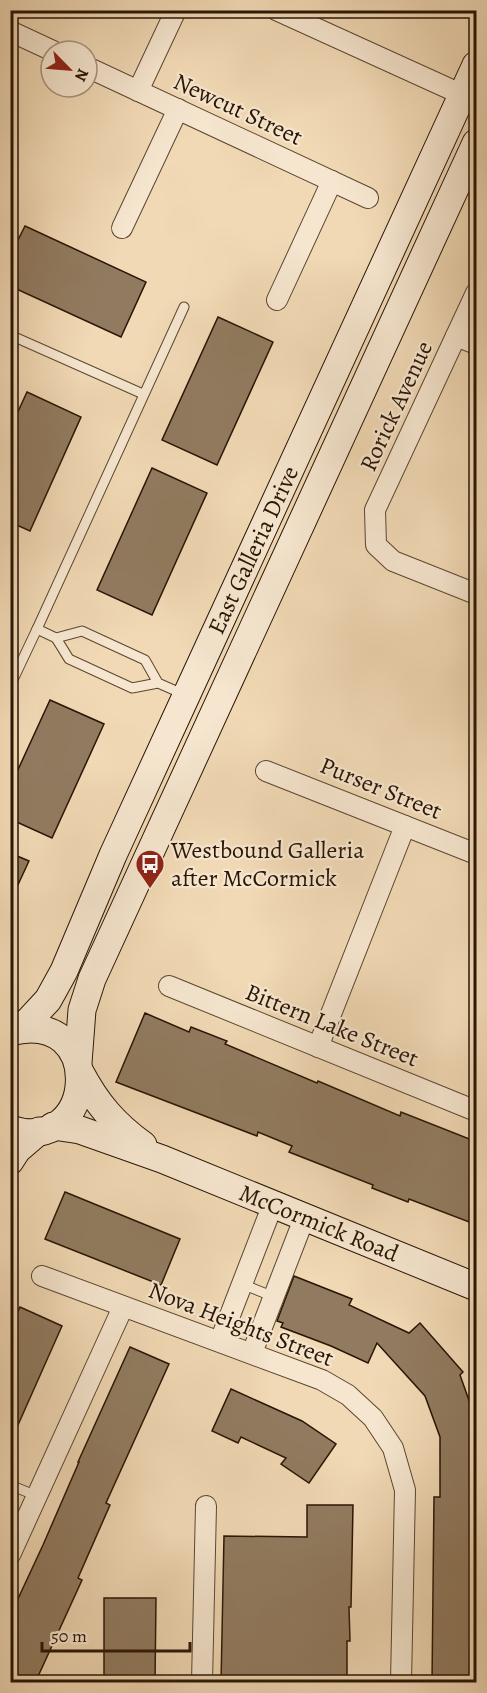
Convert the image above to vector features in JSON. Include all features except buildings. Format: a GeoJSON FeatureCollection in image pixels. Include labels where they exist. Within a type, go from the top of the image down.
{"type":"FeatureCollection","features":[{"type":"Feature","properties":{"kind":"main road","name":"East Galleria Drive"},"geometry":{"type":"LineString","coordinates":[[16,1030],[48,999],[64,970],[113,855],[477,65]]}},
{"type":"Feature","properties":{"kind":"main road","name":"East Galleria Drive"},"geometry":{"type":"LineString","coordinates":[[46,1129],[66,1117],[76,1102],[81,1083],[79,1068],[82,1010],[92,979],[477,143]]}},
{"type":"Feature","properties":{"kind":"main road","name":"McCormick Road"},"geometry":{"type":"LineString","coordinates":[[16,1030],[42,1030],[60,1038],[68,1045],[99,1105],[123,1130],[162,1159]]}},
{"type":"Feature","properties":{"kind":"main road","name":"McCormick Road"},"geometry":{"type":"LineString","coordinates":[[10,1129],[23,1132],[46,1129],[80,1130],[162,1159],[477,1287]]}},
{"type":"Feature","properties":{"kind":"main road"},"geometry":{"type":"LineString","coordinates":[[10,1161],[17,1150],[46,1129]]}},
{"type":"Feature","properties":{"kind":"street"},"geometry":{"type":"LineString","coordinates":[[138,91],[176,10]]}},
{"type":"Feature","properties":{"kind":"street"},"geometry":{"type":"LineString","coordinates":[[276,10],[463,95]]}},
{"type":"Feature","properties":{"kind":"street"},"geometry":{"type":"LineString","coordinates":[[10,31],[39,44]]}},
{"type":"Feature","properties":{"kind":"street","name":"Newcut Street"},"geometry":{"type":"LineString","coordinates":[[99,73],[368,198]]}},
{"type":"Feature","properties":{"kind":"street"},"geometry":{"type":"LineString","coordinates":[[122,228],[178,109]]}},
{"type":"Feature","properties":{"kind":"street"},"geometry":{"type":"LineString","coordinates":[[277,300],[332,181]]}},
{"type":"Feature","properties":{"kind":"street","name":"Rorick Avenue"},"geometry":{"type":"LineString","coordinates":[[477,293],[375,510],[376,545],[393,561],[477,594]]}},
{"type":"Feature","properties":{"kind":"street"},"geometry":{"type":"LineString","coordinates":[[456,336],[477,344]]}},
{"type":"Feature","properties":{"kind":"street","name":"Purser Street"},"geometry":{"type":"LineString","coordinates":[[266,771],[477,854]]}},
{"type":"Feature","properties":{"kind":"street"},"geometry":{"type":"LineString","coordinates":[[318,1047],[405,826]]}},
{"type":"Feature","properties":{"kind":"street","name":"Bittern Lake Street"},"geometry":{"type":"LineString","coordinates":[[169,986],[477,1111]]}},
{"type":"Feature","properties":{"kind":"street"},"geometry":{"type":"LineString","coordinates":[[220,1341],[273,1204]]}},
{"type":"Feature","properties":{"kind":"street"},"geometry":{"type":"LineString","coordinates":[[252,1353],[305,1216]]}},
{"type":"Feature","properties":{"kind":"street","name":"Nova Heights Street"},"geometry":{"type":"LineString","coordinates":[[42,1276],[322,1380],[348,1395],[373,1418],[393,1448],[405,1490],[401,1683]]}},
{"type":"Feature","properties":{"kind":"street"},"geometry":{"type":"LineString","coordinates":[[10,1555],[123,1307]]}},
{"type":"Feature","properties":{"kind":"street"},"geometry":{"type":"LineString","coordinates":[[202,1683],[206,1506]]}},
{"type":"Feature","properties":{"kind":"lane"},"geometry":{"type":"LineString","coordinates":[[10,686],[184,308]]}},
{"type":"Feature","properties":{"kind":"lane"},"geometry":{"type":"LineString","coordinates":[[10,335],[143,394]]}},
{"type":"Feature","properties":{"kind":"lane"},"geometry":{"type":"LineString","coordinates":[[37,629],[56,638],[69,659],[132,688],[158,683]]}},
{"type":"Feature","properties":{"kind":"lane"},"geometry":{"type":"LineString","coordinates":[[56,638],[82,631],[145,660],[158,683],[186,696]]}},
{"type":"Feature","properties":{"kind":"lane"},"geometry":{"type":"LineString","coordinates":[[242,1284],[274,1297]]}},
{"type":"Feature","properties":{"kind":"lane"},"geometry":{"type":"LineString","coordinates":[[10,1485],[37,1496]]}},
{"type":"Feature","properties":{"kind":"place","name":"Westbound Galleria after McCormick"},"geometry":{"type":"Point","coordinates":[150,890]}}]}
